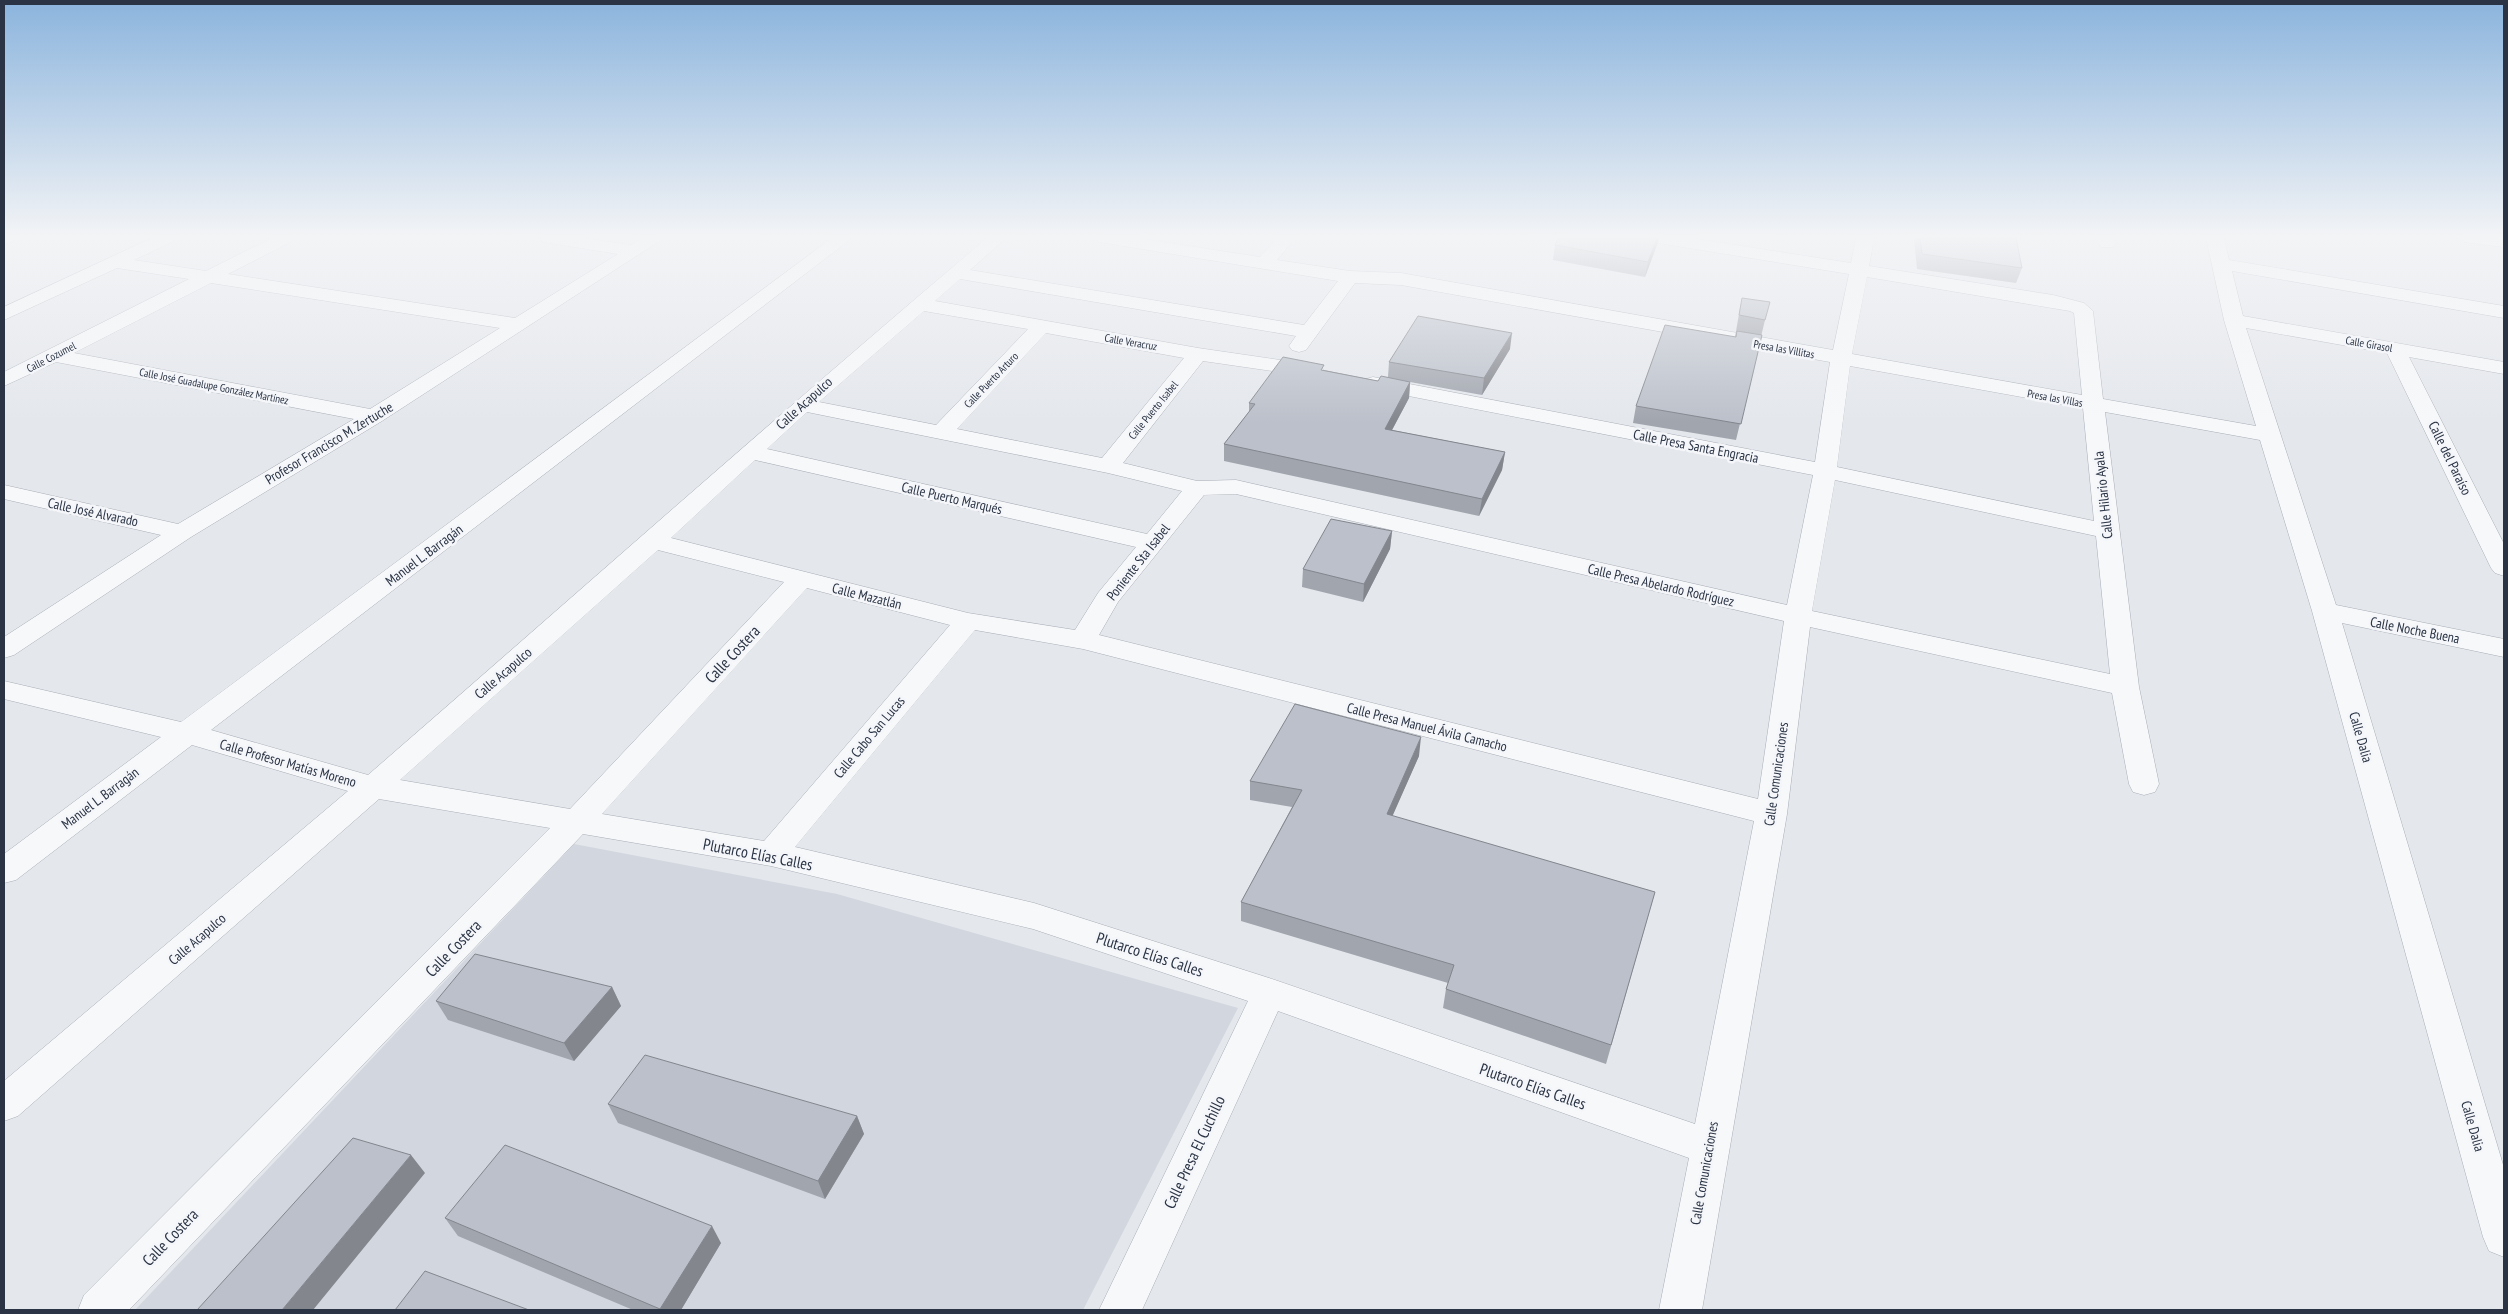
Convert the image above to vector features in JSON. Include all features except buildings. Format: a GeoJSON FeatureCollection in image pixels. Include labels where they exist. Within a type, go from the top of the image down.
{"type":"FeatureCollection","features":[{"type":"Feature","properties":{"kind":"street"},"geometry":{"type":"LineString","coordinates":[[4,314],[35,299]]}},
{"type":"Feature","properties":{"kind":"street","name":"Calle Cozumel"},"geometry":{"type":"LineString","coordinates":[[4,380],[165,299]]}},
{"type":"Feature","properties":{"kind":"street"},"geometry":{"type":"LineString","coordinates":[[349,299],[519,325]]}},
{"type":"Feature","properties":{"kind":"street","name":"Profesor Francisco M. Zertuche"},"geometry":{"type":"LineString","coordinates":[[4,649],[182,532],[374,416],[558,299]]}},
{"type":"Feature","properties":{"kind":"street","name":"Manuel L. Barragán"},"geometry":{"type":"LineString","coordinates":[[4,871],[762,299]]}},
{"type":"Feature","properties":{"kind":"street","name":"Calle Acapulco"},"geometry":{"type":"LineString","coordinates":[[4,1104],[373,787],[653,541],[802,405],[924,299]]}},
{"type":"Feature","properties":{"kind":"street"},"geometry":{"type":"LineString","coordinates":[[1113,299],[1309,332]]}},
{"type":"Feature","properties":{"kind":"street"},"geometry":{"type":"LineString","coordinates":[[1285,366],[1333,299]]}},
{"type":"Feature","properties":{"kind":"street","name":"Presa las Villitas"},"geometry":{"type":"LineString","coordinates":[[1513,299],[1841,359]]}},
{"type":"Feature","properties":{"kind":"street","name":"Calle Comunicaciones"},"geometry":{"type":"LineString","coordinates":[[1681,1310],[1708,1147],[1770,814],[1798,616],[1825,472],[1841,359],[1853,299]]}},
{"type":"Feature","properties":{"kind":"street","name":"Calle Hilario Ayala"},"geometry":{"type":"LineString","coordinates":[[2043,299],[2077,307],[2084,313],[2124,687],[2144,784]]}},
{"type":"Feature","properties":{"kind":"street","name":"Calle Dalia"},"geometry":{"type":"LineString","coordinates":[[2229,299],[2269,435],[2325,612],[2504,1237]]}},
{"type":"Feature","properties":{"kind":"street"},"geometry":{"type":"LineString","coordinates":[[2444,299],[2504,312]]}},
{"type":"Feature","properties":{"kind":"street","name":"Calle Veracruz"},"geometry":{"type":"LineString","coordinates":[[919,304],[1198,354],[1285,366]]}},
{"type":"Feature","properties":{"kind":"street","name":"Calle Girasol"},"geometry":{"type":"LineString","coordinates":[[2234,320],[2504,368]]}},
{"type":"Feature","properties":{"kind":"street","name":"Calle Puerto Arturo"},"geometry":{"type":"LineString","coordinates":[[941,433],[1041,327]]}},
{"type":"Feature","properties":{"kind":"street","name":"Calle del Paraíso"},"geometry":{"type":"LineString","coordinates":[[2395,349],[2504,568]]}},
{"type":"Feature","properties":{"kind":"street","name":"Calle Puerto Isabel"},"geometry":{"type":"LineString","coordinates":[[1108,466],[1198,354]]}},
{"type":"Feature","properties":{"kind":"street","name":"Calle José Guadalupe González Martínez"},"geometry":{"type":"LineString","coordinates":[[54,355],[374,416]]}},
{"type":"Feature","properties":{"kind":"street","name":"Presa las Villas"},"geometry":{"type":"LineString","coordinates":[[1841,359],[2269,435]]}},
{"type":"Feature","properties":{"kind":"street","name":"Calle Presa Santa Engracia"},"geometry":{"type":"LineString","coordinates":[[1285,366],[1825,472],[2107,530]]}},
{"type":"Feature","properties":{"kind":"street"},"geometry":{"type":"LineString","coordinates":[[802,405],[1108,466],[1197,488]]}},
{"type":"Feature","properties":{"kind":"street","name":"Calle Puerto Marqués"},"geometry":{"type":"LineString","coordinates":[[750,452],[1153,543]]}},
{"type":"Feature","properties":{"kind":"street","name":"Calle Presa Abelardo Rodríguez"},"geometry":{"type":"LineString","coordinates":[[1197,488],[1236,487],[1798,616],[2124,687]]}},
{"type":"Feature","properties":{"kind":"street","name":"Poniente Sta Isabel"},"geometry":{"type":"LineString","coordinates":[[1083,640],[1107,599],[1197,488]]}},
{"type":"Feature","properties":{"kind":"street","name":"Calle José Alvarado"},"geometry":{"type":"LineString","coordinates":[[4,492],[182,532]]}},
{"type":"Feature","properties":{"kind":"street","name":"Calle Mazatlán"},"geometry":{"type":"LineString","coordinates":[[653,541],[968,621],[1083,640]]}},
{"type":"Feature","properties":{"kind":"street","name":"Calle Costera"},"geometry":{"type":"LineString","coordinates":[[99,1310],[575,823],[801,579]]}},
{"type":"Feature","properties":{"kind":"street","name":"Calle Noche Buena"},"geometry":{"type":"LineString","coordinates":[[2325,612],[2504,648]]}},
{"type":"Feature","properties":{"kind":"street","name":"Calle Cabo San Lucas"},"geometry":{"type":"LineString","coordinates":[[771,854],[968,621]]}},
{"type":"Feature","properties":{"kind":"street","name":"Calle Presa Manuel Ávila Camacho"},"geometry":{"type":"LineString","coordinates":[[1083,640],[1770,814]]}},
{"type":"Feature","properties":{"kind":"street","name":"Calle Profesor Matías Moreno"},"geometry":{"type":"LineString","coordinates":[[4,690],[186,733],[373,787],[575,823]]}},
{"type":"Feature","properties":{"kind":"street","name":"Plutarco Elías Calles"},"geometry":{"type":"LineString","coordinates":[[575,823],[771,854],[1034,916],[1269,993],[1708,1147]]}},
{"type":"Feature","properties":{"kind":"street","name":"Calle Presa El Cuchillo"},"geometry":{"type":"LineString","coordinates":[[1120,1310],[1269,993]]}},
{"type":"Feature","properties":{"kind":"shaded area"},"geometry":{"type":"Polygon","coordinates":[[[574,844],[837,894],[1238,1008],[1083,1310],[135,1310],[574,844]]]}}]}
